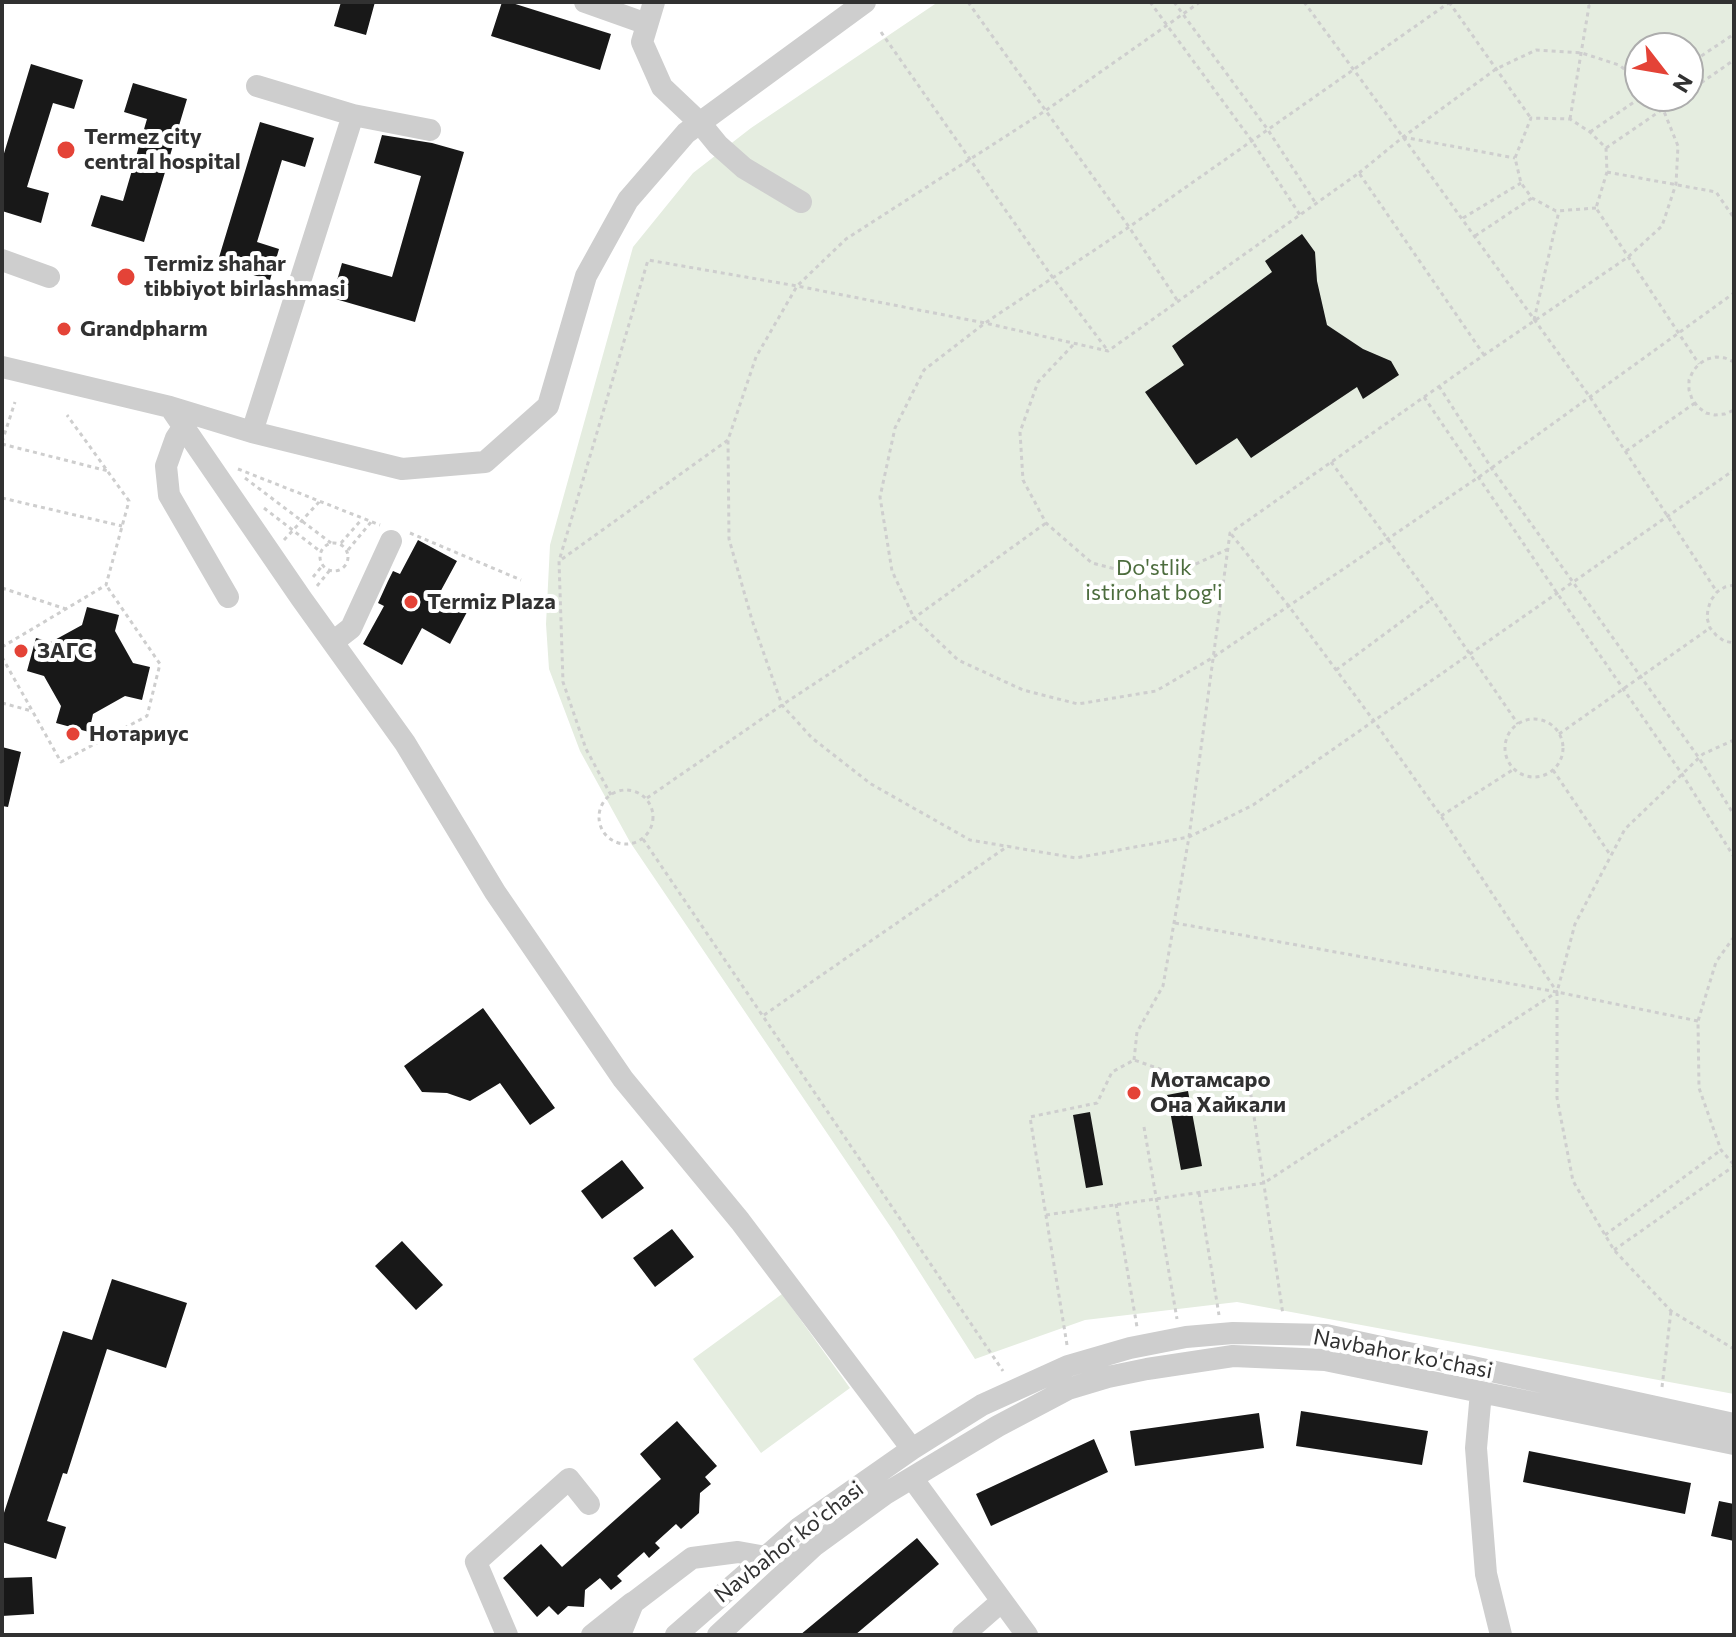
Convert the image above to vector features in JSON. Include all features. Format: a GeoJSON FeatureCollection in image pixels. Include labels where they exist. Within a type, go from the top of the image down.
{"type":"FeatureCollection","features":[{"type":"Feature","properties":{"kind":"street"},"geometry":{"type":"LineString","coordinates":[[585,2],[647,24]]}},
{"type":"Feature","properties":{"kind":"street"},"geometry":{"type":"LineString","coordinates":[[654,2],[642,42],[662,87],[744,168],[801,202]]}},
{"type":"Feature","properties":{"kind":"street"},"geometry":{"type":"LineString","coordinates":[[2,367],[170,407],[252,432],[402,469],[485,462],[548,406],[586,276],[628,200],[686,133],[865,2]]}},
{"type":"Feature","properties":{"kind":"street"},"geometry":{"type":"LineString","coordinates":[[257,86],[353,115],[430,130]]}},
{"type":"Feature","properties":{"kind":"street"},"geometry":{"type":"LineString","coordinates":[[252,432],[353,115]]}},
{"type":"Feature","properties":{"kind":"street"},"geometry":{"type":"LineString","coordinates":[[2,260],[49,277]]}},
{"type":"Feature","properties":{"kind":"street"},"geometry":{"type":"LineString","coordinates":[[170,407],[405,743],[495,892],[623,1079],[740,1221],[912,1449]]}},
{"type":"Feature","properties":{"kind":"street"},"geometry":{"type":"LineString","coordinates":[[184,426],[166,466],[169,495],[228,597]]}},
{"type":"Feature","properties":{"kind":"street"},"geometry":{"type":"LineString","coordinates":[[333,642],[351,628],[392,533]]}},
{"type":"Feature","properties":{"kind":"street","name":"Navbahor ko'chasi"},"geometry":{"type":"LineString","coordinates":[[718,1635],[879,1486],[912,1449],[982,1405],[1068,1366],[1130,1348],[1186,1337],[1233,1333],[1326,1335],[1734,1424]]}},
{"type":"Feature","properties":{"kind":"street","name":"Navbahor ko'chasi"},"geometry":{"type":"LineString","coordinates":[[676,1635],[799,1528],[879,1486],[912,1478],[998,1426],[1068,1389],[1161,1366],[1233,1356],[1325,1360],[1734,1444]]}},
{"type":"Feature","properties":{"kind":"street"},"geometry":{"type":"LineString","coordinates":[[1481,1392],[1476,1448],[1486,1574],[1501,1635]]}},
{"type":"Feature","properties":{"kind":"street"},"geometry":{"type":"LineString","coordinates":[[912,1478],[1027,1635]]}},
{"type":"Feature","properties":{"kind":"street"},"geometry":{"type":"LineString","coordinates":[[507,1635],[476,1562],[569,1479],[589,1504]]}},
{"type":"Feature","properties":{"kind":"street"},"geometry":{"type":"LineString","coordinates":[[592,1635],[692,1558],[738,1552],[766,1557]]}},
{"type":"Feature","properties":{"kind":"street"},"geometry":{"type":"LineString","coordinates":[[963,1635],[1002,1601]]}},
{"type":"Feature","properties":{"kind":"street"},"geometry":{"type":"LineString","coordinates":[[620,1635],[633,1603]]}},
{"type":"Feature","properties":{"kind":"path"},"geometry":{"type":"LineString","coordinates":[[968,2],[1129,227],[1178,301]]}},
{"type":"Feature","properties":{"kind":"path"},"geometry":{"type":"LineString","coordinates":[[1150,2],[1252,141],[1300,215]]}},
{"type":"Feature","properties":{"kind":"path"},"geometry":{"type":"LineString","coordinates":[[1174,2],[1268,130],[1316,203]]}},
{"type":"Feature","properties":{"kind":"path"},"geometry":{"type":"LineString","coordinates":[[1200,2],[1045,111],[846,239],[797,286],[756,357],[728,440],[729,539],[752,620],[782,705],[812,738],[871,784],[970,840],[1076,858],[1189,837],[1253,805],[1734,470]]}},
{"type":"Feature","properties":{"kind":"path"},"geometry":{"type":"LineString","coordinates":[[1304,2],[1590,397],[1717,592]]}},
{"type":"Feature","properties":{"kind":"path"},"geometry":{"type":"LineString","coordinates":[[1531,118],[1450,2],[1129,227],[985,323],[924,370],[895,428],[880,497],[892,571],[914,618],[958,660],[1023,690],[1078,704],[1156,691],[1212,658],[1492,469],[1734,293]]}},
{"type":"Feature","properties":{"kind":"path"},"geometry":{"type":"LineString","coordinates":[[1570,119],[1589,6],[1586,2]]}},
{"type":"Feature","properties":{"kind":"path"},"geometry":{"type":"LineString","coordinates":[[881,32],[1053,278],[1108,351]]}},
{"type":"Feature","properties":{"kind":"path"},"geometry":{"type":"LineString","coordinates":[[1704,54],[1734,34]]}},
{"type":"Feature","properties":{"kind":"path"},"geometry":{"type":"LineString","coordinates":[[611,795],[586,749],[563,682],[559,561],[648,260],[985,323],[1108,351],[1359,173],[1496,69],[1536,50],[1582,53],[1624,69]]}},
{"type":"Feature","properties":{"kind":"path"},"geometry":{"type":"LineString","coordinates":[[1704,81],[1734,60]]}},
{"type":"Feature","properties":{"kind":"path"},"geometry":{"type":"LineString","coordinates":[[1590,132],[1624,109]]}},
{"type":"Feature","properties":{"kind":"path"},"geometry":{"type":"LineString","coordinates":[[1606,148],[1659,112]]}},
{"type":"Feature","properties":{"kind":"path"},"geometry":{"type":"LineString","coordinates":[[1134,1060],[1137,1032],[1163,986],[1189,837],[1230,533],[1628,257],[1662,226],[1676,184],[1678,146],[1664,112]]}},
{"type":"Feature","properties":{"kind":"path"},"geometry":{"type":"LineString","coordinates":[[1531,118],[1570,119],[1590,132],[1606,148],[1607,172],[1596,208]]}},
{"type":"Feature","properties":{"kind":"path"},"geometry":{"type":"LineString","coordinates":[[1531,118],[1515,158],[1521,183],[1532,198],[1559,211],[1596,208]]}},
{"type":"Feature","properties":{"kind":"path"},"geometry":{"type":"LineString","coordinates":[[1403,137],[1515,158]]}},
{"type":"Feature","properties":{"kind":"path"},"geometry":{"type":"LineString","coordinates":[[1607,172],[1716,192],[1734,218]]}},
{"type":"Feature","properties":{"kind":"path"},"geometry":{"type":"LineString","coordinates":[[1359,173],[1484,355]]}},
{"type":"Feature","properties":{"kind":"path"},"geometry":{"type":"LineString","coordinates":[[1462,219],[1521,183]]}},
{"type":"Feature","properties":{"kind":"path"},"geometry":{"type":"LineString","coordinates":[[1475,236],[1532,198]]}},
{"type":"Feature","properties":{"kind":"path"},"geometry":{"type":"LineString","coordinates":[[1596,208],[1699,364]]}},
{"type":"Feature","properties":{"kind":"path"},"geometry":{"type":"LineString","coordinates":[[1534,320],[1559,211]]}},
{"type":"Feature","properties":{"kind":"path"},"geometry":{"type":"LineString","coordinates":[[1074,343],[1038,382],[1020,432],[1023,480],[1046,523],[1092,563],[1127,572],[1183,570],[1228,549]]}},
{"type":"Feature","properties":{"kind":"path"},"geometry":{"type":"LineString","coordinates":[[1734,362],[1725,358],[1707,359],[1699,364],[1689,380],[1689,390],[1695,403],[1706,413],[1725,414],[1734,410]]}},
{"type":"Feature","properties":{"kind":"path"},"geometry":{"type":"LineString","coordinates":[[1439,386],[1492,469],[1699,758],[1734,815]]}},
{"type":"Feature","properties":{"kind":"path"},"geometry":{"type":"LineString","coordinates":[[1424,397],[1682,774],[1734,857]]}},
{"type":"Feature","properties":{"kind":"path"},"geometry":{"type":"LineString","coordinates":[[15,402],[2,443],[108,471]]}},
{"type":"Feature","properties":{"kind":"path"},"geometry":{"type":"LineString","coordinates":[[1625,451],[1695,403]]}},
{"type":"Feature","properties":{"kind":"path"},"geometry":{"type":"LineString","coordinates":[[2,647],[106,585],[129,501],[67,415]]}},
{"type":"Feature","properties":{"kind":"path"},"geometry":{"type":"LineString","coordinates":[[559,561],[728,440]]}},
{"type":"Feature","properties":{"kind":"path"},"geometry":{"type":"LineString","coordinates":[[1331,462],[1432,599],[1518,724]]}},
{"type":"Feature","properties":{"kind":"path"},"geometry":{"type":"LineString","coordinates":[[331,543],[327,544],[320,556],[323,565],[330,570],[339,570],[346,564],[348,555],[341,544],[331,543],[227,465],[392,533],[414,534],[521,580]]}},
{"type":"Feature","properties":{"kind":"path"},"geometry":{"type":"LineString","coordinates":[[2,498],[122,526]]}},
{"type":"Feature","properties":{"kind":"path"},"geometry":{"type":"LineString","coordinates":[[276,548],[319,502]]}},
{"type":"Feature","properties":{"kind":"path"},"geometry":{"type":"LineString","coordinates":[[260,504],[321,552]]}},
{"type":"Feature","properties":{"kind":"path"},"geometry":{"type":"LineString","coordinates":[[341,544],[362,519]]}},
{"type":"Feature","properties":{"kind":"path"},"geometry":{"type":"LineString","coordinates":[[347,550],[371,522]]}},
{"type":"Feature","properties":{"kind":"path"},"geometry":{"type":"LineString","coordinates":[[647,798],[914,618],[1046,523]]}},
{"type":"Feature","properties":{"kind":"path"},"geometry":{"type":"LineString","coordinates":[[1230,533],[1374,721],[1557,992]]}},
{"type":"Feature","properties":{"kind":"path"},"geometry":{"type":"LineString","coordinates":[[314,576],[323,565]]}},
{"type":"Feature","properties":{"kind":"path"},"geometry":{"type":"LineString","coordinates":[[310,595],[330,570]]}},
{"type":"Feature","properties":{"kind":"path"},"geometry":{"type":"LineString","coordinates":[[2,657],[61,762],[147,716],[160,664],[106,585]]}},
{"type":"Feature","properties":{"kind":"path"},"geometry":{"type":"LineString","coordinates":[[1734,585],[1717,592],[1711,600],[1707,618],[1716,635],[1734,643]]}},
{"type":"Feature","properties":{"kind":"path"},"geometry":{"type":"LineString","coordinates":[[2,588],[66,609]]}},
{"type":"Feature","properties":{"kind":"path"},"geometry":{"type":"LineString","coordinates":[[1336,670],[1432,599]]}},
{"type":"Feature","properties":{"kind":"path"},"geometry":{"type":"LineString","coordinates":[[1559,734],[1710,628]]}},
{"type":"Feature","properties":{"kind":"path"},"geometry":{"type":"LineString","coordinates":[[2,703],[32,711]]}},
{"type":"Feature","properties":{"kind":"path"},"geometry":{"type":"LineString","coordinates":[[1532,719],[1542,720],[1559,734],[1562,757],[1553,770],[1541,777],[1522,775],[1508,762],[1506,743],[1518,724],[1532,719]]}},
{"type":"Feature","properties":{"kind":"path"},"geometry":{"type":"LineString","coordinates":[[1734,740],[1703,754],[1625,829],[1575,924],[1557,992],[1557,1098],[1573,1181],[1614,1250],[1671,1311],[1734,1349]]}},
{"type":"Feature","properties":{"kind":"path"},"geometry":{"type":"LineString","coordinates":[[1441,816],[1514,769]]}},
{"type":"Feature","properties":{"kind":"path"},"geometry":{"type":"LineString","coordinates":[[1553,770],[1611,856]]}},
{"type":"Feature","properties":{"kind":"path"},"geometry":{"type":"LineString","coordinates":[[622,789],[631,789],[647,798],[652,806],[653,824],[643,839],[635,843],[617,843],[603,832],[599,814],[601,805],[611,795],[622,789]]}},
{"type":"Feature","properties":{"kind":"path"},"geometry":{"type":"LineString","coordinates":[[643,839],[1003,1371]]}},
{"type":"Feature","properties":{"kind":"path"},"geometry":{"type":"LineString","coordinates":[[763,1016],[1008,846]]}},
{"type":"Feature","properties":{"kind":"path"},"geometry":{"type":"LineString","coordinates":[[1174,923],[1557,992],[1698,1021]]}},
{"type":"Feature","properties":{"kind":"path"},"geometry":{"type":"LineString","coordinates":[[1614,1250],[1734,1166],[1721,1150],[1699,1088],[1698,1021],[1716,962],[1734,937]]}},
{"type":"Feature","properties":{"kind":"path"},"geometry":{"type":"LineString","coordinates":[[1046,1215],[1264,1183],[1557,992]]}},
{"type":"Feature","properties":{"kind":"path"},"geometry":{"type":"LineString","coordinates":[[1068,1348],[1030,1117],[1097,1103],[1112,1072],[1134,1060],[1160,1069],[1174,1087],[1249,1082],[1283,1315]]}},
{"type":"Feature","properties":{"kind":"path"},"geometry":{"type":"LineString","coordinates":[[1144,1127],[1177,1319]]}},
{"type":"Feature","properties":{"kind":"path"},"geometry":{"type":"LineString","coordinates":[[1605,1235],[1721,1150]]}},
{"type":"Feature","properties":{"kind":"path"},"geometry":{"type":"LineString","coordinates":[[1728,1159],[1734,1155]]}},
{"type":"Feature","properties":{"kind":"path"},"geometry":{"type":"LineString","coordinates":[[1199,1193],[1219,1317]]}},
{"type":"Feature","properties":{"kind":"path"},"geometry":{"type":"LineString","coordinates":[[1116,1204],[1137,1329]]}},
{"type":"Feature","properties":{"kind":"path"},"geometry":{"type":"LineString","coordinates":[[1662,1389],[1671,1311]]}},
{"type":"Feature","properties":{"kind":"green space","name":"Do'stlik istirohat bog'i"},"geometry":{"type":"Polygon","coordinates":[[[938,2],[1734,2],[1734,1394],[1237,1302],[1085,1320],[975,1359],[894,1232],[630,842],[580,751],[549,669],[546,624],[550,545],[633,247],[693,173],[751,128],[938,2]]]}},
{"type":"Feature","properties":{"kind":"green space"},"geometry":{"type":"Polygon","coordinates":[[[782,1294],[850,1388],[761,1453],[693,1359],[782,1294]]]}},
{"type":"Feature","properties":{"kind":"building"},"geometry":{"type":"Polygon","coordinates":[[[341,2],[375,2],[366,35],[334,26],[341,2]]]}},
{"type":"Feature","properties":{"kind":"building"},"geometry":{"type":"Polygon","coordinates":[[[502,2],[611,34],[600,70],[491,36],[502,2]]]}},
{"type":"Feature","properties":{"kind":"building"},"geometry":{"type":"Polygon","coordinates":[[[31,64],[83,80],[74,109],[53,103],[27,187],[49,193],[41,223],[2,211],[2,160],[31,64]]]}},
{"type":"Feature","properties":{"kind":"building"},"geometry":{"type":"Polygon","coordinates":[[[133,83],[187,99],[144,242],[91,226],[101,195],[123,201],[147,119],[124,112],[133,83]]]}},
{"type":"Feature","properties":{"kind":"building"},"geometry":{"type":"Polygon","coordinates":[[[260,122],[314,138],[305,167],[282,160],[257,242],[279,249],[270,280],[217,264],[260,122]]]}},
{"type":"Feature","properties":{"kind":"building"},"geometry":{"type":"Polygon","coordinates":[[[382,135],[464,152],[415,322],[332,298],[342,263],[392,277],[421,176],[374,163],[382,135]]]}},
{"type":"Feature","properties":{"kind":"building"},"geometry":{"type":"Polygon","coordinates":[[[1302,234],[1315,252],[1317,281],[1327,325],[1363,349],[1391,361],[1399,375],[1363,399],[1357,387],[1251,458],[1237,438],[1196,465],[1145,392],[1184,365],[1172,346],[1272,272],[1265,261],[1302,234]]]}},
{"type":"Feature","properties":{"kind":"building"},"geometry":{"type":"Polygon","coordinates":[[[418,540],[457,561],[438,596],[467,612],[450,644],[422,628],[402,665],[363,644],[384,606],[378,603],[393,571],[400,574],[418,540]]]}},
{"type":"Feature","properties":{"kind":"building"},"geometry":{"type":"Polygon","coordinates":[[[87,607],[119,615],[115,631],[133,663],[150,667],[142,700],[125,696],[93,714],[89,732],[56,723],[61,706],[44,676],[27,671],[36,638],[51,642],[82,625],[87,607]]]}},
{"type":"Feature","properties":{"kind":"building"},"geometry":{"type":"Polygon","coordinates":[[[2,747],[21,752],[8,807],[2,806],[2,747]]]}},
{"type":"Feature","properties":{"kind":"building"},"geometry":{"type":"Polygon","coordinates":[[[483,1008],[555,1108],[530,1125],[500,1083],[470,1101],[447,1093],[422,1092],[404,1066],[483,1008]]]}},
{"type":"Feature","properties":{"kind":"building"},"geometry":{"type":"Polygon","coordinates":[[[1188,1091],[1202,1166],[1181,1170],[1167,1095],[1188,1091]]]}},
{"type":"Feature","properties":{"kind":"building"},"geometry":{"type":"Polygon","coordinates":[[[1090,1112],[1103,1185],[1086,1188],[1073,1115],[1090,1112]]]}},
{"type":"Feature","properties":{"kind":"building"},"geometry":{"type":"Polygon","coordinates":[[[622,1160],[644,1188],[602,1219],[581,1191],[622,1160]]]}},
{"type":"Feature","properties":{"kind":"building"},"geometry":{"type":"Polygon","coordinates":[[[672,1229],[694,1257],[655,1287],[633,1258],[672,1229]]]}},
{"type":"Feature","properties":{"kind":"building"},"geometry":{"type":"Polygon","coordinates":[[[402,1241],[443,1285],[416,1310],[375,1266],[402,1241]]]}},
{"type":"Feature","properties":{"kind":"building"},"geometry":{"type":"Polygon","coordinates":[[[112,1279],[187,1303],[166,1368],[107,1349],[67,1474],[63,1473],[47,1521],[66,1527],[56,1559],[2,1542],[2,1519],[63,1331],[92,1340],[112,1279]]]}},
{"type":"Feature","properties":{"kind":"building"},"geometry":{"type":"Polygon","coordinates":[[[1301,1411],[1428,1431],[1422,1465],[1296,1446],[1301,1411]]]}},
{"type":"Feature","properties":{"kind":"building"},"geometry":{"type":"Polygon","coordinates":[[[1259,1413],[1264,1448],[1135,1466],[1130,1431],[1259,1413]]]}},
{"type":"Feature","properties":{"kind":"building"},"geometry":{"type":"Polygon","coordinates":[[[677,1421],[717,1466],[705,1477],[711,1484],[700,1493],[699,1513],[681,1529],[676,1524],[655,1543],[660,1548],[649,1558],[644,1552],[617,1576],[622,1581],[611,1590],[600,1578],[585,1590],[584,1607],[568,1606],[558,1615],[549,1606],[537,1617],[503,1578],[541,1544],[562,1567],[661,1479],[640,1454],[677,1421]]]}},
{"type":"Feature","properties":{"kind":"building"},"geometry":{"type":"Polygon","coordinates":[[[1094,1439],[1108,1472],[991,1526],[976,1494],[1094,1439]]]}},
{"type":"Feature","properties":{"kind":"building"},"geometry":{"type":"Polygon","coordinates":[[[1529,1451],[1691,1483],[1685,1514],[1523,1482],[1529,1451]]]}},
{"type":"Feature","properties":{"kind":"building"},"geometry":{"type":"Polygon","coordinates":[[[1719,1501],[1734,1504],[1734,1541],[1711,1536],[1719,1501]]]}},
{"type":"Feature","properties":{"kind":"building"},"geometry":{"type":"Polygon","coordinates":[[[917,1538],[939,1564],[855,1635],[800,1635],[917,1538]]]}},
{"type":"Feature","properties":{"kind":"building"},"geometry":{"type":"Polygon","coordinates":[[[32,1577],[34,1614],[2,1616],[2,1578],[32,1577]]]}},
{"type":"Feature","properties":{"kind":"place","name":"Termez city central hospital"},"geometry":{"type":"Point","coordinates":[66,150]}},
{"type":"Feature","properties":{"kind":"place","name":"Termiz shahar tibbiyot birlashmasi"},"geometry":{"type":"Point","coordinates":[126,277]}},
{"type":"Feature","properties":{"kind":"place","name":"Grandpharm"},"geometry":{"type":"Point","coordinates":[64,329]}},
{"type":"Feature","properties":{"kind":"place","name":"Termiz Plaza"},"geometry":{"type":"Point","coordinates":[411,602]}},
{"type":"Feature","properties":{"kind":"place","name":"ЗАГС"},"geometry":{"type":"Point","coordinates":[21,651]}},
{"type":"Feature","properties":{"kind":"place","name":"Нотариус"},"geometry":{"type":"Point","coordinates":[73,734]}},
{"type":"Feature","properties":{"kind":"place","name":"Мотамсаро Она Хайкали"},"geometry":{"type":"Point","coordinates":[1134,1093]}}]}
